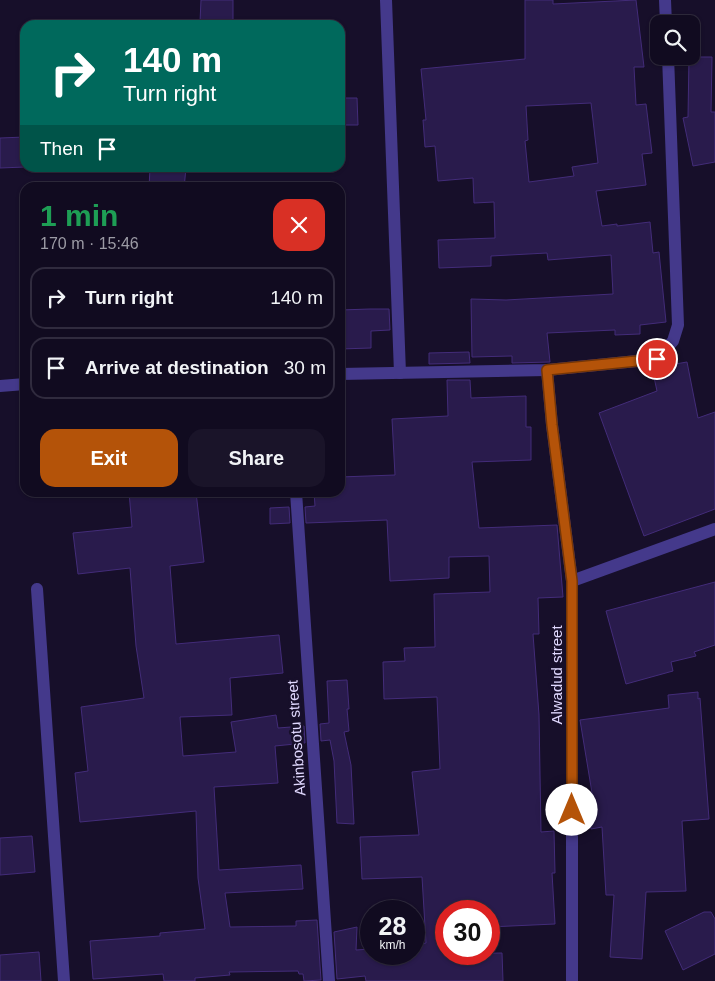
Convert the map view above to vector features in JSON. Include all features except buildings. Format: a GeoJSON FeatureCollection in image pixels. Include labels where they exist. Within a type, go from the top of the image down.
{"type":"FeatureCollection","features":[{"type":"Feature","properties":{"kind":"street"},"geometry":{"type":"LineString","coordinates":[[386,0],[400,373]]}},
{"type":"Feature","properties":{"kind":"street"},"geometry":{"type":"LineString","coordinates":[[665,0],[666,15]]}},
{"type":"Feature","properties":{"kind":"street"},"geometry":{"type":"LineString","coordinates":[[345,374],[547,370],[657,359],[673,341],[678,325],[668,65]]}},
{"type":"Feature","properties":{"kind":"street","name":"Alwadud street"},"geometry":{"type":"LineString","coordinates":[[547,370],[552,425],[572,581],[572,981]]}},
{"type":"Feature","properties":{"kind":"street"},"geometry":{"type":"LineString","coordinates":[[0,386],[20,384]]}},
{"type":"Feature","properties":{"kind":"street","name":"Akinbosotu street"},"geometry":{"type":"LineString","coordinates":[[296,497],[329,981]]}},
{"type":"Feature","properties":{"kind":"street"},"geometry":{"type":"LineString","coordinates":[[572,581],[715,529]]}},
{"type":"Feature","properties":{"kind":"street"},"geometry":{"type":"LineString","coordinates":[[37,589],[64,981]]}},
{"type":"Feature","properties":{"kind":"route"},"geometry":{"type":"LineString","coordinates":[[572,810],[572,581],[552,425],[547,370],[657,359]]}}]}
